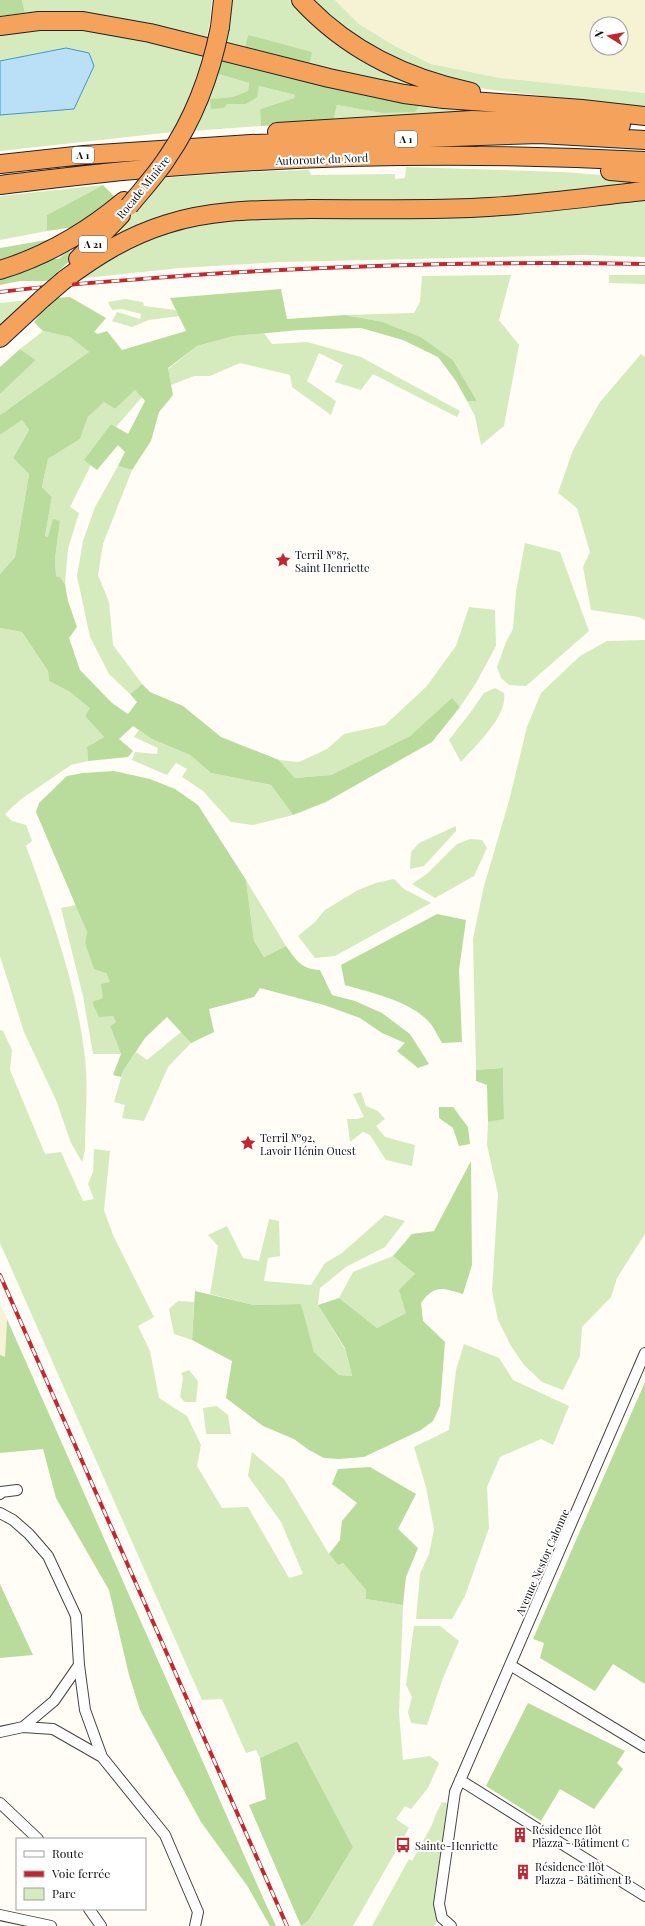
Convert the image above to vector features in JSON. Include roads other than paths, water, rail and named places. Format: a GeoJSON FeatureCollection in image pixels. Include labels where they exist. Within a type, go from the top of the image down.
{"type":"FeatureCollection","features":[{"type":"Feature","properties":{"kind":"highway","name":"Rocade Minière"},"geometry":{"type":"LineString","coordinates":[[0,337],[60,280],[169,157],[186,125],[208,73],[220,27],[223,0]]}},
{"type":"Feature","properties":{"kind":"highway"},"geometry":{"type":"LineString","coordinates":[[301,0],[341,37],[368,55],[407,74],[436,84],[475,93],[582,109],[645,116]]}},
{"type":"Feature","properties":{"kind":"highway"},"geometry":{"type":"LineString","coordinates":[[0,26],[46,21],[83,21],[120,26],[330,78],[404,94],[444,99],[582,109]]}},
{"type":"Feature","properties":{"kind":"highway"},"geometry":{"type":"LineString","coordinates":[[166,148],[189,140],[232,136],[472,120],[645,126]]}},
{"type":"Feature","properties":{"kind":"highway","name":"Autoroute du Nord"},"geometry":{"type":"LineString","coordinates":[[0,164],[84,154],[166,148],[539,134],[645,140]]}},
{"type":"Feature","properties":{"kind":"highway"},"geometry":{"type":"LineString","coordinates":[[462,156],[645,174]]}},
{"type":"Feature","properties":{"kind":"highway","name":"Autoroute du Nord"},"geometry":{"type":"LineString","coordinates":[[0,185],[188,165],[330,157],[462,156],[584,158],[645,161]]}},
{"type":"Feature","properties":{"kind":"highway"},"geometry":{"type":"LineString","coordinates":[[60,280],[94,258],[134,236],[173,222],[210,214],[259,210],[479,208],[557,202],[645,191]]}},
{"type":"Feature","properties":{"kind":"highway"},"geometry":{"type":"LineString","coordinates":[[0,270],[20,264],[57,247],[126,204]]}},
{"type":"Feature","properties":{"kind":"street","name":"Avenue Nestor Calonne"},"geometry":{"type":"LineString","coordinates":[[451,1926],[442,1918],[439,1904],[455,1792],[645,1353]]}},
{"type":"Feature","properties":{"kind":"street"},"geometry":{"type":"LineString","coordinates":[[0,1494],[1,1492],[17,1490]]}},
{"type":"Feature","properties":{"kind":"street"},"geometry":{"type":"LineString","coordinates":[[0,1513],[13,1520],[29,1534],[48,1556],[76,1616],[79,1665],[85,1710],[102,1757],[165,1835],[198,1912],[195,1926]]}},
{"type":"Feature","properties":{"kind":"street"},"geometry":{"type":"LineString","coordinates":[[23,1727],[54,1701],[79,1665]]}},
{"type":"Feature","properties":{"kind":"street"},"geometry":{"type":"LineString","coordinates":[[510,1665],[645,1747]]}},
{"type":"Feature","properties":{"kind":"street"},"geometry":{"type":"LineString","coordinates":[[0,1732],[23,1727],[52,1729],[102,1757]]}},
{"type":"Feature","properties":{"kind":"street"},"geometry":{"type":"LineString","coordinates":[[460,1780],[645,1896]]}},
{"type":"Feature","properties":{"kind":"street"},"geometry":{"type":"LineString","coordinates":[[0,1803],[37,1838]]}},
{"type":"Feature","properties":{"kind":"street"},"geometry":{"type":"LineString","coordinates":[[90,1910],[101,1926]]}},
{"type":"Feature","properties":{"kind":"street"},"geometry":{"type":"LineString","coordinates":[[0,1915],[51,1926]]}},
{"type":"Feature","properties":{"kind":"water"},"geometry":{"type":"Polygon","coordinates":[[[66,48],[89,53],[94,66],[74,109],[0,115],[0,61],[66,48]]]}},
{"type":"Feature","properties":{"kind":"railway"},"geometry":{"type":"LineString","coordinates":[[0,292],[121,280],[307,269],[532,263],[645,264]]}},
{"type":"Feature","properties":{"kind":"railway"},"geometry":{"type":"LineString","coordinates":[[0,1275],[287,1926]]}},
{"type":"Feature","properties":{"kind":"place","name":"Terril №87, Saint Henriette"},"geometry":{"type":"Point","coordinates":[283,560]}},
{"type":"Feature","properties":{"kind":"place","name":"Terril №92, Lavoir Hénin Ouest"},"geometry":{"type":"Point","coordinates":[248,1143]}},
{"type":"Feature","properties":{"kind":"place","name":"Résidence Ilôt Plazza - Bâtiment C"},"geometry":{"type":"Point","coordinates":[520,1835]}},
{"type":"Feature","properties":{"kind":"place","name":"Sainte-Henriette"},"geometry":{"type":"Point","coordinates":[403,1845]}},
{"type":"Feature","properties":{"kind":"place","name":"Résidence Ilôt Plazza - Bâtiment B"},"geometry":{"type":"Point","coordinates":[523,1872]}}]}
